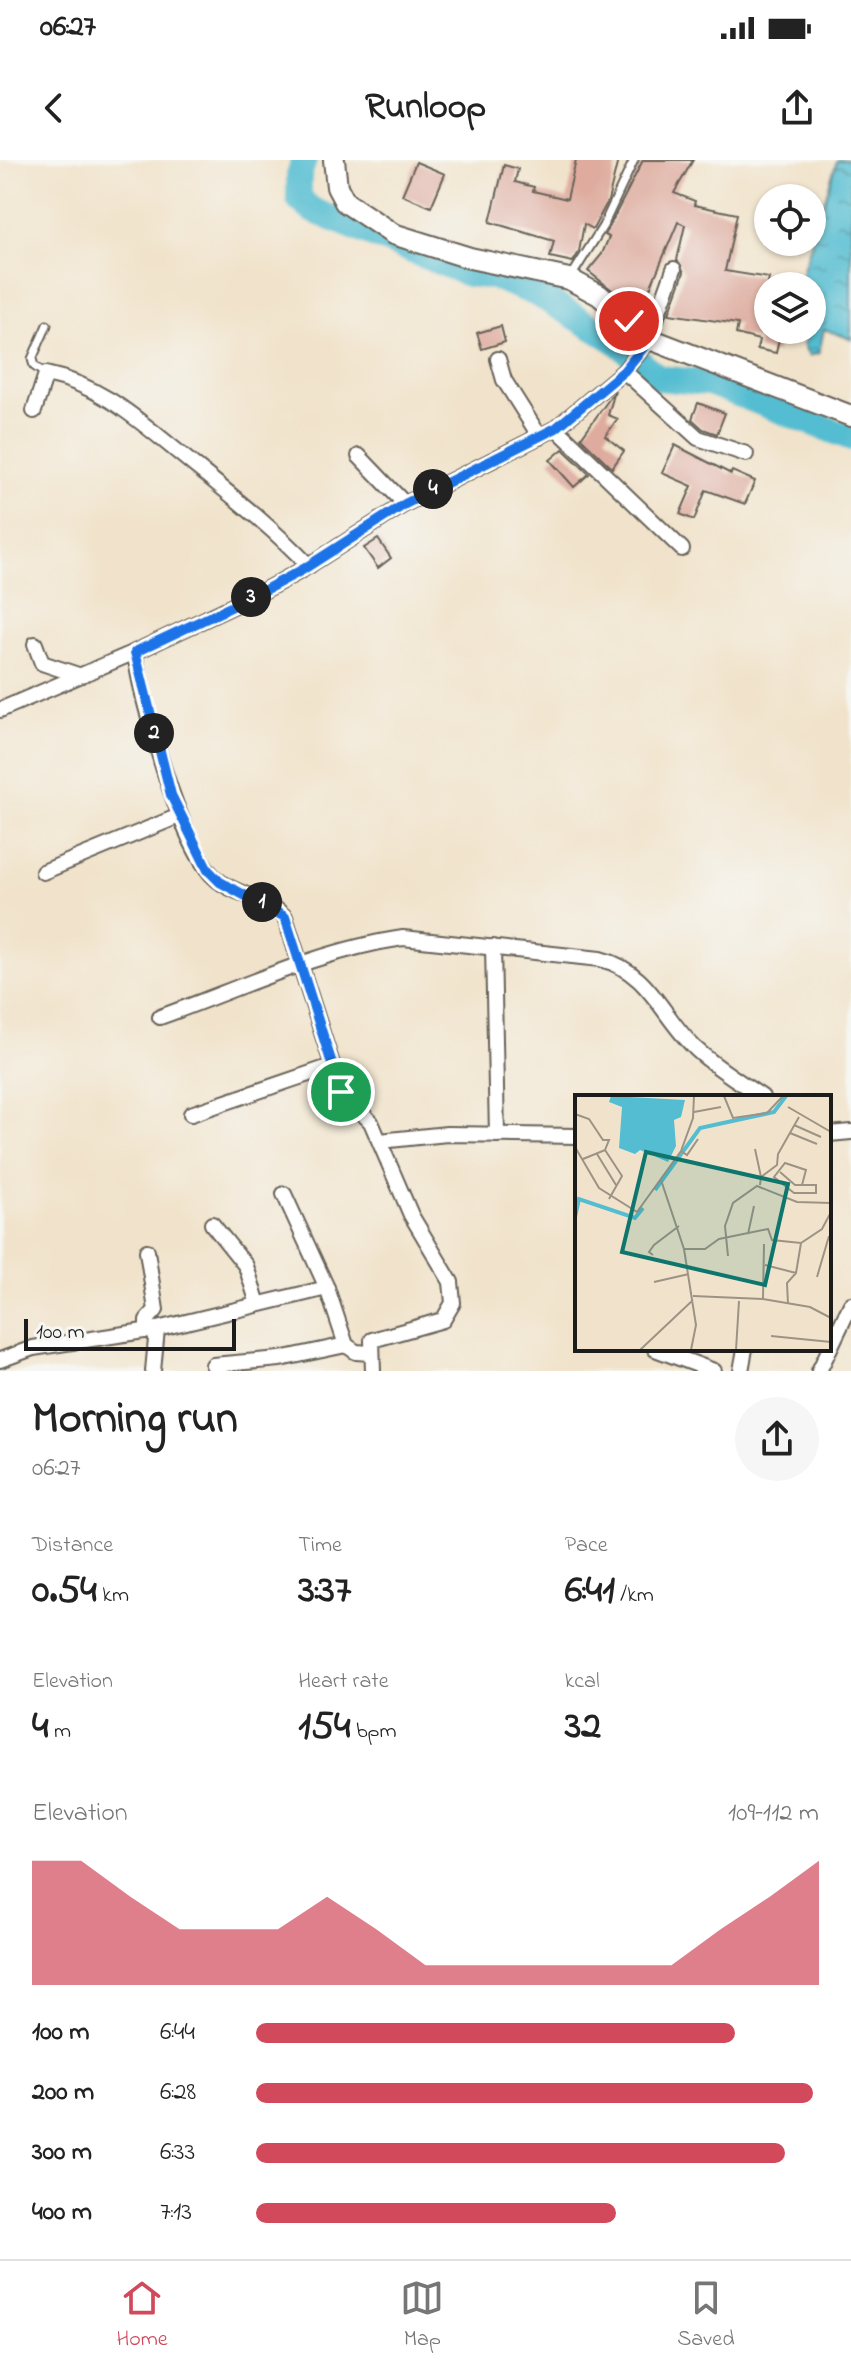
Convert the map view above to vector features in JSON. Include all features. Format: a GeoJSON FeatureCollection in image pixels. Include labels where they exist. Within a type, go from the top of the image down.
{"type":"FeatureCollection","features":[{"type":"Feature","properties":{"kind":"street"},"geometry":{"type":"LineString","coordinates":[[334,160],[337,187],[345,202],[393,234],[470,258],[569,279],[599,295],[643,341],[851,416]]}},
{"type":"Feature","properties":{"kind":"street"},"geometry":{"type":"LineString","coordinates":[[0,710],[135,652],[309,566],[405,504],[556,428],[626,369],[655,322],[674,269]]}},
{"type":"Feature","properties":{"kind":"street"},"geometry":{"type":"LineString","coordinates":[[498,359],[504,380],[540,437]]}},
{"type":"Feature","properties":{"kind":"street"},"geometry":{"type":"LineString","coordinates":[[626,369],[698,438],[746,454]]}},
{"type":"Feature","properties":{"kind":"street"},"geometry":{"type":"LineString","coordinates":[[34,411],[46,374],[96,391],[142,420],[235,495],[309,566]]}},
{"type":"Feature","properties":{"kind":"street"},"geometry":{"type":"LineString","coordinates":[[556,428],[682,549]]}},
{"type":"Feature","properties":{"kind":"street"},"geometry":{"type":"LineString","coordinates":[[359,456],[405,504]]}},
{"type":"Feature","properties":{"kind":"street"},"geometry":{"type":"LineString","coordinates":[[35,644],[42,663],[78,675]]}},
{"type":"Feature","properties":{"kind":"street"},"geometry":{"type":"LineString","coordinates":[[135,652],[159,752],[179,816],[213,877],[285,917],[344,1098],[371,1122],[411,1215],[451,1282],[454,1297],[443,1320],[375,1338],[371,1353],[373,1371]]}},
{"type":"Feature","properties":{"kind":"street"},"geometry":{"type":"LineString","coordinates":[[43,872],[179,816]]}},
{"type":"Feature","properties":{"kind":"street"},"geometry":{"type":"LineString","coordinates":[[160,1017],[300,967],[379,942],[403,938],[600,959],[627,969],[644,983],[696,1049],[759,1095]]}},
{"type":"Feature","properties":{"kind":"street"},"geometry":{"type":"LineString","coordinates":[[493,947],[497,1135]]}},
{"type":"Feature","properties":{"kind":"street"},"geometry":{"type":"LineString","coordinates":[[191,1114],[332,1066]]}},
{"type":"Feature","properties":{"kind":"street"},"geometry":{"type":"LineString","coordinates":[[831,1134],[851,1132]]}},
{"type":"Feature","properties":{"kind":"street"},"geometry":{"type":"LineString","coordinates":[[380,1141],[447,1134],[575,1136]]}},
{"type":"Feature","properties":{"kind":"street"},"geometry":{"type":"LineString","coordinates":[[284,1194],[327,1288],[346,1345],[356,1352],[371,1353]]}},
{"type":"Feature","properties":{"kind":"street"},"geometry":{"type":"LineString","coordinates":[[212,1224],[246,1266],[258,1304]]}},
{"type":"Feature","properties":{"kind":"street"},"geometry":{"type":"LineString","coordinates":[[147,1251],[156,1310],[147,1321],[152,1330],[153,1371]]}},
{"type":"Feature","properties":{"kind":"street"},"geometry":{"type":"LineString","coordinates":[[0,1360],[33,1348],[152,1330],[327,1288]]}},
{"type":"Feature","properties":{"kind":"street"},"geometry":{"type":"LineString","coordinates":[[831,1346],[851,1304]]}},
{"type":"Feature","properties":{"kind":"street"},"geometry":{"type":"LineString","coordinates":[[213,1365],[280,1359],[346,1345]]}},
{"type":"Feature","properties":{"kind":"street"},"geometry":{"type":"LineString","coordinates":[[660,1351],[714,1371]]}},
{"type":"Feature","properties":{"kind":"street"},"geometry":{"type":"LineString","coordinates":[[741,1371],[745,1351]]}},
{"type":"Feature","properties":{"kind":"street"},"geometry":{"type":"LineString","coordinates":[[819,1371],[829,1351]]}},
{"type":"Feature","properties":{"kind":"lane"},"geometry":{"type":"LineString","coordinates":[[569,279],[603,226],[634,160]]}},
{"type":"Feature","properties":{"kind":"lane"},"geometry":{"type":"LineString","coordinates":[[46,374],[37,369],[32,359],[47,325]]}},
{"type":"Feature","properties":{"kind":"water"},"geometry":{"type":"Polygon","coordinates":[[[837,160],[851,160],[851,339],[826,330],[826,272],[802,272],[807,256],[826,256],[826,196],[837,160]]]}},
{"type":"Feature","properties":{"kind":"water"},"geometry":{"type":"Polygon","coordinates":[[[803,344],[821,344],[819,353],[809,356],[803,344]]]}},
{"type":"Feature","properties":{"kind":"building"},"geometry":{"type":"Polygon","coordinates":[[[576,160],[618,160],[608,201],[593,229],[584,224],[579,252],[573,262],[550,257],[554,241],[490,222],[504,165],[518,169],[515,182],[534,187],[533,191],[567,199],[576,160]]]}},
{"type":"Feature","properties":{"kind":"building"},"geometry":{"type":"Polygon","coordinates":[[[643,160],[693,160],[674,193],[695,201],[694,205],[737,214],[725,271],[754,276],[754,339],[736,334],[738,324],[669,314],[684,272],[677,260],[685,225],[678,222],[643,305],[621,297],[588,271],[602,254],[609,237],[605,235],[643,160]]]}},
{"type":"Feature","properties":{"kind":"building"},"geometry":{"type":"Polygon","coordinates":[[[416,162],[445,174],[431,207],[402,195],[416,162]]]}},
{"type":"Feature","properties":{"kind":"building"},"geometry":{"type":"Polygon","coordinates":[[[501,326],[505,342],[482,349],[477,333],[501,326]]]}},
{"type":"Feature","properties":{"kind":"building"},"geometry":{"type":"Polygon","coordinates":[[[758,344],[778,344],[776,353],[757,349],[758,344]]]}},
{"type":"Feature","properties":{"kind":"building"},"geometry":{"type":"Polygon","coordinates":[[[615,391],[608,415],[618,419],[605,436],[624,451],[612,468],[581,438],[615,391]]]}},
{"type":"Feature","properties":{"kind":"building"},"geometry":{"type":"Polygon","coordinates":[[[698,403],[725,413],[717,434],[703,429],[692,419],[698,403]]]}},
{"type":"Feature","properties":{"kind":"building"},"geometry":{"type":"Polygon","coordinates":[[[675,445],[731,474],[732,471],[755,481],[745,504],[706,490],[694,520],[680,514],[692,486],[662,473],[675,445]]]}},
{"type":"Feature","properties":{"kind":"building"},"geometry":{"type":"Polygon","coordinates":[[[563,449],[589,474],[574,487],[550,460],[563,449]]]}},
{"type":"Feature","properties":{"kind":"building"},"geometry":{"type":"Polygon","coordinates":[[[378,539],[391,558],[378,568],[364,548],[378,539]]]}},
{"type":"Feature","properties":{"kind":"waterway"},"geometry":{"type":"LineString","coordinates":[[304,160],[299,175],[299,199],[312,210],[468,274],[493,277],[539,295],[616,341],[658,378],[709,383],[851,438]]}},
{"type":"Feature","properties":{"kind":"route"},"geometry":{"type":"LineString","coordinates":[[341,1092],[285,917],[281,912],[213,877],[179,816],[144,696],[135,652],[254,596],[302,570],[405,504],[556,428],[624,371],[650,339],[629,321]]}}]}
